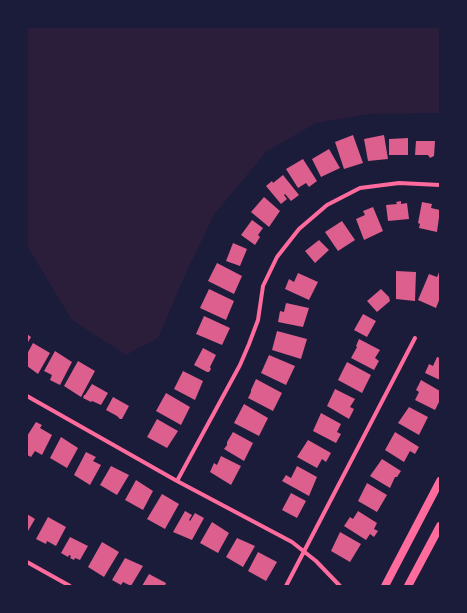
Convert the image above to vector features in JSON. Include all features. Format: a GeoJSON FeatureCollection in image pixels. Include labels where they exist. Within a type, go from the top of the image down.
{"type":"FeatureCollection","features":[{"type":"Feature","properties":{"kind":"main road"},"geometry":{"type":"LineString","coordinates":[[385,586],[440,481]]}},
{"type":"Feature","properties":{"kind":"main road"},"geometry":{"type":"LineString","coordinates":[[408,586],[440,526]]}},
{"type":"Feature","properties":{"kind":"street"},"geometry":{"type":"LineString","coordinates":[[177,481],[243,358],[258,320],[263,286],[277,257],[299,229],[327,205],[360,188],[399,183],[440,185]]}},
{"type":"Feature","properties":{"kind":"street"},"geometry":{"type":"LineString","coordinates":[[286,586],[415,338]]}},
{"type":"Feature","properties":{"kind":"street"},"geometry":{"type":"LineString","coordinates":[[27,396],[177,481],[292,542],[316,561],[340,586]]}},
{"type":"Feature","properties":{"kind":"street"},"geometry":{"type":"LineString","coordinates":[[27,562],[70,586]]}},
{"type":"Feature","properties":{"kind":"shaded area"},"geometry":{"type":"Polygon","coordinates":[[[27,27],[440,27],[440,113],[371,114],[316,123],[266,152],[214,215],[186,273],[158,338],[126,355],[72,320],[27,246],[27,27]]]}},
{"type":"Feature","properties":{"kind":"building"},"geometry":{"type":"Polygon","coordinates":[[[353,135],[363,163],[344,169],[335,142],[353,135]]]}},
{"type":"Feature","properties":{"kind":"building"},"geometry":{"type":"Polygon","coordinates":[[[384,135],[388,159],[368,161],[364,139],[384,135]]]}},
{"type":"Feature","properties":{"kind":"building"},"geometry":{"type":"Polygon","coordinates":[[[408,138],[408,155],[389,155],[389,139],[408,138]]]}},
{"type":"Feature","properties":{"kind":"building"},"geometry":{"type":"Polygon","coordinates":[[[416,141],[435,141],[434,156],[430,158],[428,155],[415,155],[416,141]]]}},
{"type":"Feature","properties":{"kind":"building"},"geometry":{"type":"Polygon","coordinates":[[[329,149],[340,168],[321,177],[312,159],[329,149]]]}},
{"type":"Feature","properties":{"kind":"building"},"geometry":{"type":"Polygon","coordinates":[[[303,159],[317,181],[309,187],[306,183],[298,188],[286,169],[303,159]]]}},
{"type":"Feature","properties":{"kind":"building"},"geometry":{"type":"Polygon","coordinates":[[[283,175],[299,195],[291,201],[285,194],[284,195],[287,199],[281,204],[266,186],[272,181],[273,183],[283,175]]]}},
{"type":"Feature","properties":{"kind":"building"},"geometry":{"type":"Polygon","coordinates":[[[264,197],[280,211],[269,227],[251,212],[264,197]]]}},
{"type":"Feature","properties":{"kind":"building"},"geometry":{"type":"Polygon","coordinates":[[[401,201],[401,204],[407,203],[409,219],[388,221],[386,205],[397,204],[396,202],[401,201]]]}},
{"type":"Feature","properties":{"kind":"building"},"geometry":{"type":"Polygon","coordinates":[[[422,202],[432,204],[431,208],[440,210],[437,232],[419,228],[420,224],[418,223],[422,202]]]}},
{"type":"Feature","properties":{"kind":"building"},"geometry":{"type":"Polygon","coordinates":[[[373,207],[383,231],[364,240],[356,219],[365,215],[363,211],[373,207]]]}},
{"type":"Feature","properties":{"kind":"building"},"geometry":{"type":"Polygon","coordinates":[[[252,220],[263,228],[258,235],[260,237],[255,245],[241,235],[252,220]]]}},
{"type":"Feature","properties":{"kind":"building"},"geometry":{"type":"Polygon","coordinates":[[[342,221],[355,240],[338,251],[325,232],[342,221]]]}},
{"type":"Feature","properties":{"kind":"building"},"geometry":{"type":"Polygon","coordinates":[[[319,240],[329,250],[315,263],[305,251],[319,240]]]}},
{"type":"Feature","properties":{"kind":"building"},"geometry":{"type":"Polygon","coordinates":[[[233,243],[247,249],[240,266],[226,261],[233,243]]]}},
{"type":"Feature","properties":{"kind":"building"},"geometry":{"type":"Polygon","coordinates":[[[217,263],[242,276],[234,294],[208,281],[217,263]]]}},
{"type":"Feature","properties":{"kind":"building"},"geometry":{"type":"Polygon","coordinates":[[[440,270],[440,298],[436,308],[418,300],[429,274],[437,277],[440,270]]]}},
{"type":"Feature","properties":{"kind":"building"},"geometry":{"type":"Polygon","coordinates":[[[396,271],[416,272],[415,301],[396,299],[396,271]]]}},
{"type":"Feature","properties":{"kind":"building"},"geometry":{"type":"Polygon","coordinates":[[[298,273],[318,282],[309,300],[285,289],[289,279],[294,282],[298,273]]]}},
{"type":"Feature","properties":{"kind":"building"},"geometry":{"type":"Polygon","coordinates":[[[209,289],[234,301],[226,320],[200,308],[209,289]]]}},
{"type":"Feature","properties":{"kind":"building"},"geometry":{"type":"Polygon","coordinates":[[[381,289],[389,297],[390,301],[377,312],[367,301],[381,289]]]}},
{"type":"Feature","properties":{"kind":"building"},"geometry":{"type":"Polygon","coordinates":[[[286,303],[309,308],[303,327],[278,322],[280,311],[284,312],[286,303]]]}},
{"type":"Feature","properties":{"kind":"building"},"geometry":{"type":"Polygon","coordinates":[[[363,314],[376,321],[367,337],[354,330],[363,314]]]}},
{"type":"Feature","properties":{"kind":"building"},"geometry":{"type":"Polygon","coordinates":[[[204,316],[230,328],[222,345],[196,334],[204,316]]]}},
{"type":"Feature","properties":{"kind":"building"},"geometry":{"type":"Polygon","coordinates":[[[277,331],[307,339],[301,359],[272,350],[277,331]]]}},
{"type":"Feature","properties":{"kind":"building"},"geometry":{"type":"Polygon","coordinates":[[[27,334],[31,337],[27,344],[27,334]]]}},
{"type":"Feature","properties":{"kind":"building"},"geometry":{"type":"Polygon","coordinates":[[[359,339],[380,350],[375,358],[379,361],[374,370],[351,358],[357,347],[356,346],[359,339]]]}},
{"type":"Feature","properties":{"kind":"building"},"geometry":{"type":"Polygon","coordinates":[[[33,343],[50,353],[38,374],[27,366],[27,354],[33,343]]]}},
{"type":"Feature","properties":{"kind":"building"},"geometry":{"type":"Polygon","coordinates":[[[203,348],[216,355],[209,372],[194,365],[203,348]]]}},
{"type":"Feature","properties":{"kind":"building"},"geometry":{"type":"Polygon","coordinates":[[[55,351],[72,362],[60,385],[50,380],[52,375],[44,371],[55,351]]]}},
{"type":"Feature","properties":{"kind":"building"},"geometry":{"type":"Polygon","coordinates":[[[269,355],[295,366],[286,385],[261,373],[269,355]]]}},
{"type":"Feature","properties":{"kind":"building"},"geometry":{"type":"Polygon","coordinates":[[[437,357],[440,358],[440,380],[425,373],[429,364],[433,366],[437,357]]]}},
{"type":"Feature","properties":{"kind":"building"},"geometry":{"type":"Polygon","coordinates":[[[78,361],[95,371],[81,397],[64,386],[78,361]]]}},
{"type":"Feature","properties":{"kind":"building"},"geometry":{"type":"Polygon","coordinates":[[[347,362],[371,375],[362,393],[338,380],[347,362]]]}},
{"type":"Feature","properties":{"kind":"building"},"geometry":{"type":"Polygon","coordinates":[[[183,371],[203,381],[195,400],[174,389],[183,371]]]}},
{"type":"Feature","properties":{"kind":"building"},"geometry":{"type":"Polygon","coordinates":[[[256,379],[282,393],[273,411],[248,398],[256,379]]]}},
{"type":"Feature","properties":{"kind":"building"},"geometry":{"type":"Polygon","coordinates":[[[421,380],[440,391],[440,400],[435,410],[415,400],[419,392],[416,390],[421,380]]]}},
{"type":"Feature","properties":{"kind":"building"},"geometry":{"type":"Polygon","coordinates":[[[92,384],[108,393],[101,405],[83,398],[92,384]]]}},
{"type":"Feature","properties":{"kind":"building"},"geometry":{"type":"Polygon","coordinates":[[[335,389],[355,399],[350,407],[354,409],[349,419],[327,406],[335,389]]]}},
{"type":"Feature","properties":{"kind":"building"},"geometry":{"type":"Polygon","coordinates":[[[166,393],[190,407],[181,425],[156,411],[166,393]]]}},
{"type":"Feature","properties":{"kind":"building"},"geometry":{"type":"Polygon","coordinates":[[[113,397],[129,406],[122,419],[106,410],[113,397]]]}},
{"type":"Feature","properties":{"kind":"building"},"geometry":{"type":"Polygon","coordinates":[[[244,404],[268,418],[259,436],[234,423],[244,404]]]}},
{"type":"Feature","properties":{"kind":"building"},"geometry":{"type":"Polygon","coordinates":[[[409,407],[428,417],[419,435],[398,423],[409,407]]]}},
{"type":"Feature","properties":{"kind":"building"},"geometry":{"type":"Polygon","coordinates":[[[321,413],[341,424],[337,432],[341,434],[336,443],[313,431],[321,413]]]}},
{"type":"Feature","properties":{"kind":"building"},"geometry":{"type":"Polygon","coordinates":[[[157,419],[178,431],[167,448],[147,437],[157,419]]]}},
{"type":"Feature","properties":{"kind":"building"},"geometry":{"type":"Polygon","coordinates":[[[36,422],[42,425],[40,428],[52,435],[42,455],[35,451],[31,457],[27,455],[27,436],[36,422]]]}},
{"type":"Feature","properties":{"kind":"building"},"geometry":{"type":"Polygon","coordinates":[[[233,432],[253,443],[244,461],[224,449],[233,432]]]}},
{"type":"Feature","properties":{"kind":"building"},"geometry":{"type":"Polygon","coordinates":[[[395,432],[419,447],[415,454],[410,451],[404,462],[385,450],[395,432]]]}},
{"type":"Feature","properties":{"kind":"building"},"geometry":{"type":"Polygon","coordinates":[[[61,437],[78,448],[67,468],[50,458],[61,437]]]}},
{"type":"Feature","properties":{"kind":"building"},"geometry":{"type":"Polygon","coordinates":[[[308,440],[331,453],[326,462],[322,459],[317,468],[297,457],[308,440]]]}},
{"type":"Feature","properties":{"kind":"building"},"geometry":{"type":"Polygon","coordinates":[[[86,452],[96,457],[93,461],[101,465],[90,485],[74,475],[86,452]]]}},
{"type":"Feature","properties":{"kind":"building"},"geometry":{"type":"Polygon","coordinates":[[[221,456],[241,466],[231,485],[210,472],[214,463],[217,465],[221,456]]]}},
{"type":"Feature","properties":{"kind":"building"},"geometry":{"type":"Polygon","coordinates":[[[382,459],[401,471],[397,477],[395,477],[390,488],[370,476],[382,459]]]}},
{"type":"Feature","properties":{"kind":"building"},"geometry":{"type":"Polygon","coordinates":[[[111,466],[129,475],[117,495],[100,485],[111,466]]]}},
{"type":"Feature","properties":{"kind":"building"},"geometry":{"type":"Polygon","coordinates":[[[297,466],[317,477],[309,496],[282,481],[286,475],[291,478],[297,466]]]}},
{"type":"Feature","properties":{"kind":"building"},"geometry":{"type":"Polygon","coordinates":[[[136,480],[153,491],[143,510],[125,500],[136,480]]]}},
{"type":"Feature","properties":{"kind":"building"},"geometry":{"type":"Polygon","coordinates":[[[367,483],[387,495],[377,512],[358,501],[367,483]]]}},
{"type":"Feature","properties":{"kind":"building"},"geometry":{"type":"Polygon","coordinates":[[[291,493],[306,501],[297,518],[282,510],[291,493]]]}},
{"type":"Feature","properties":{"kind":"building"},"geometry":{"type":"Polygon","coordinates":[[[162,494],[179,504],[165,529],[147,519],[162,494]]]}},
{"type":"Feature","properties":{"kind":"building"},"geometry":{"type":"Polygon","coordinates":[[[185,511],[192,515],[189,520],[190,521],[195,513],[204,518],[192,540],[173,532],[185,511]]]}},
{"type":"Feature","properties":{"kind":"building"},"geometry":{"type":"Polygon","coordinates":[[[358,511],[377,523],[374,529],[378,531],[374,537],[370,534],[366,540],[344,526],[350,517],[353,519],[358,511]]]}},
{"type":"Feature","properties":{"kind":"building"},"geometry":{"type":"Polygon","coordinates":[[[27,514],[35,519],[28,531],[27,530],[27,514]]]}},
{"type":"Feature","properties":{"kind":"building"},"geometry":{"type":"Polygon","coordinates":[[[48,517],[66,527],[56,546],[47,541],[46,544],[36,539],[48,517]]]}},
{"type":"Feature","properties":{"kind":"building"},"geometry":{"type":"Polygon","coordinates":[[[212,522],[229,533],[218,553],[200,543],[212,522]]]}},
{"type":"Feature","properties":{"kind":"building"},"geometry":{"type":"Polygon","coordinates":[[[340,532],[361,544],[350,562],[331,551],[340,532]]]}},
{"type":"Feature","properties":{"kind":"building"},"geometry":{"type":"Polygon","coordinates":[[[70,537],[88,546],[80,560],[75,558],[74,560],[70,558],[71,556],[69,555],[68,557],[61,553],[70,537]]]}},
{"type":"Feature","properties":{"kind":"building"},"geometry":{"type":"Polygon","coordinates":[[[237,538],[255,546],[243,567],[226,557],[237,538]]]}},
{"type":"Feature","properties":{"kind":"building"},"geometry":{"type":"Polygon","coordinates":[[[102,542],[119,552],[104,577],[88,567],[102,542]]]}},
{"type":"Feature","properties":{"kind":"building"},"geometry":{"type":"Polygon","coordinates":[[[258,552],[277,562],[266,581],[248,571],[258,552]]]}},
{"type":"Feature","properties":{"kind":"building"},"geometry":{"type":"Polygon","coordinates":[[[125,558],[143,566],[131,586],[123,582],[121,585],[112,580],[125,558]]]}},
{"type":"Feature","properties":{"kind":"building"},"geometry":{"type":"Polygon","coordinates":[[[149,574],[166,583],[165,586],[142,586],[149,574]]]}}]}
